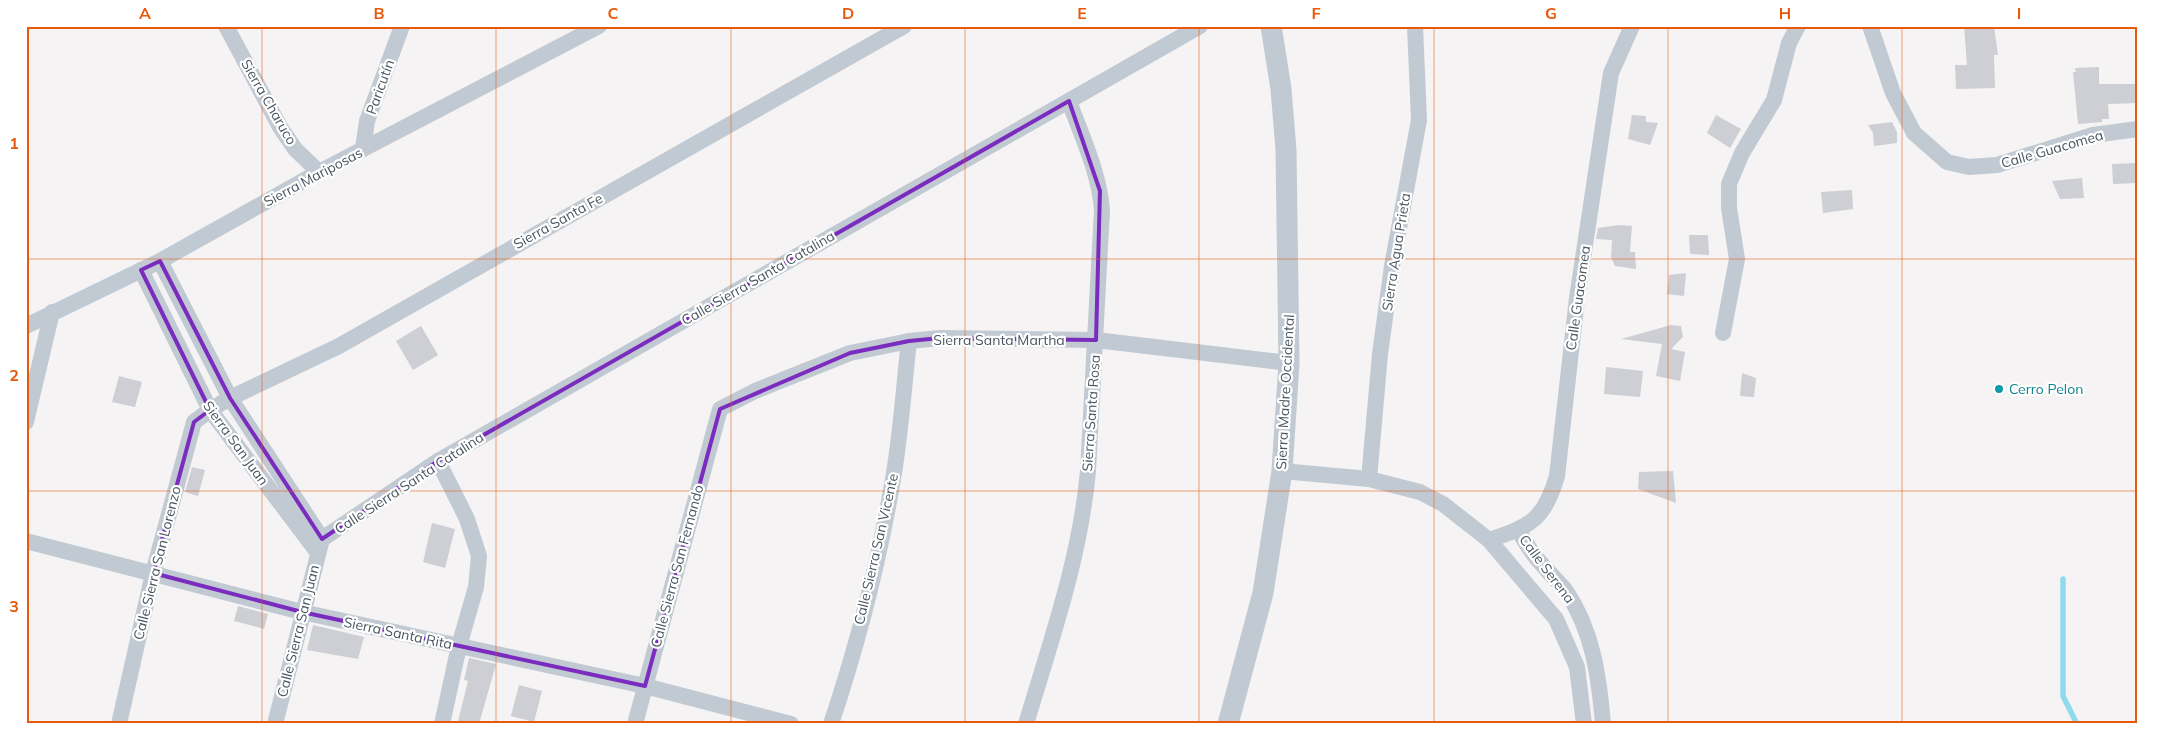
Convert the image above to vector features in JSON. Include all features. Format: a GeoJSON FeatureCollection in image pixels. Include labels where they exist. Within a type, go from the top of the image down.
{"type":"FeatureCollection","features":[{"type":"Feature","properties":{"kind":"street","name":"Sierra Charuco"},"geometry":{"type":"LineString","coordinates":[[226,26],[280,127],[295,149],[319,172]]}},
{"type":"Feature","properties":{"kind":"street","name":"Paricutín"},"geometry":{"type":"LineString","coordinates":[[363,149],[368,121],[402,26]]}},
{"type":"Feature","properties":{"kind":"street","name":"Sierra Mariposas"},"geometry":{"type":"LineString","coordinates":[[26,326],[160,261],[319,172],[599,26]]}},
{"type":"Feature","properties":{"kind":"street","name":"Sierra Santa Fe"},"geometry":{"type":"LineString","coordinates":[[210,410],[230,398],[339,346],[904,26]]}},
{"type":"Feature","properties":{"kind":"street","name":"Calle Sierra Santa Catalina"},"geometry":{"type":"LineString","coordinates":[[320,546],[438,461],[1200,26]]}},
{"type":"Feature","properties":{"kind":"street","name":"Sierra Madre Occidental"},"geometry":{"type":"LineString","coordinates":[[1228,724],[1263,592],[1282,471],[1290,364],[1286,150],[1281,89],[1272,26]]}},
{"type":"Feature","properties":{"kind":"street","name":"Sierra Agua Prieta"},"geometry":{"type":"LineString","coordinates":[[1369,479],[1380,354],[1392,266],[1419,120],[1415,26]]}},
{"type":"Feature","properties":{"kind":"street","name":"Calle Guacomea"},"geometry":{"type":"LineString","coordinates":[[1489,540],[1518,530],[1541,514],[1550,499],[1557,476],[1577,298],[1611,73],[1632,26]]}},
{"type":"Feature","properties":{"kind":"street"},"geometry":{"type":"LineString","coordinates":[[1723,333],[1736,259],[1729,208],[1729,184],[1742,153],[1774,100],[1789,42],[1798,26]]}},
{"type":"Feature","properties":{"kind":"street","name":"Calle Guacomea"},"geometry":{"type":"LineString","coordinates":[[1870,26],[1893,93],[1914,133],[1947,162],[1969,167],[1997,165],[2093,135],[2138,129]]}},
{"type":"Feature","properties":{"kind":"street","name":"Sierra Santa Rosa"},"geometry":{"type":"LineString","coordinates":[[1026,724],[1078,548],[1082,522],[1096,340],[1102,210],[1100,191],[1069,101]]}},
{"type":"Feature","properties":{"kind":"street","name":"Sierra San Juan"},"geometry":{"type":"LineString","coordinates":[[160,261],[230,398],[320,546]]}},
{"type":"Feature","properties":{"kind":"street","name":"Sierra San Juan"},"geometry":{"type":"LineString","coordinates":[[141,270],[210,410],[320,546]]}},
{"type":"Feature","properties":{"kind":"street"},"geometry":{"type":"LineString","coordinates":[[26,422],[52,312]]}},
{"type":"Feature","properties":{"kind":"street","name":"Sierra Santa Martha"},"geometry":{"type":"LineString","coordinates":[[720,409],[734,400],[850,353],[909,341],[940,338],[1096,340],[1290,364]]}},
{"type":"Feature","properties":{"kind":"street","name":"Calle Sierra San Vicente"},"geometry":{"type":"LineString","coordinates":[[831,724],[844,686],[882,536],[894,472],[909,341]]}},
{"type":"Feature","properties":{"kind":"street","name":"Calle Sierra San Fernando"},"geometry":{"type":"LineString","coordinates":[[635,724],[720,409]]}},
{"type":"Feature","properties":{"kind":"street","name":"Calle Sierra San Lorenzo"},"geometry":{"type":"LineString","coordinates":[[119,724],[153,573],[194,422],[210,410]]}},
{"type":"Feature","properties":{"kind":"street"},"geometry":{"type":"LineString","coordinates":[[438,461],[467,519],[479,556],[476,587],[459,646],[442,724]]}},
{"type":"Feature","properties":{"kind":"street","name":"Calle Serena"},"geometry":{"type":"LineString","coordinates":[[1282,471],[1369,479],[1428,496],[1443,504],[1489,540],[1556,619],[1577,667],[1584,724]]}},
{"type":"Feature","properties":{"kind":"street","name":"Calle Serena"},"geometry":{"type":"LineString","coordinates":[[1518,530],[1538,560],[1564,589],[1578,609],[1588,632],[1596,668],[1603,724]]}},
{"type":"Feature","properties":{"kind":"street","name":"Sierra Santa Rita"},"geometry":{"type":"LineString","coordinates":[[26,541],[302,612],[645,686],[791,724]]}},
{"type":"Feature","properties":{"kind":"street","name":"Calle Sierra San Juan"},"geometry":{"type":"LineString","coordinates":[[275,724],[320,546]]}},
{"type":"Feature","properties":{"kind":"highlighted area"},"geometry":{"type":"Polygon","coordinates":[[[1069,101],[1100,191],[1096,340],[940,338],[909,341],[850,353],[720,409],[645,686],[302,612],[153,573],[194,422],[210,410],[141,270],[160,261],[230,398],[322,539],[438,461],[1069,101]]]}},
{"type":"Feature","properties":{"kind":"building"},"geometry":{"type":"Polygon","coordinates":[[[1964,26],[1994,26],[1998,55],[1994,55],[1995,88],[1956,89],[1955,65],[1967,65],[1964,26]]]}},
{"type":"Feature","properties":{"kind":"building"},"geometry":{"type":"Polygon","coordinates":[[[2099,67],[2099,84],[2138,84],[2138,103],[2108,104],[2109,119],[2102,119],[2102,122],[2078,124],[2073,72],[2076,72],[2075,68],[2099,67]]]}},
{"type":"Feature","properties":{"kind":"building"},"geometry":{"type":"Polygon","coordinates":[[[1632,115],[1646,116],[1646,122],[1658,123],[1650,145],[1628,139],[1632,115]]]}},
{"type":"Feature","properties":{"kind":"building"},"geometry":{"type":"Polygon","coordinates":[[[1716,115],[1741,129],[1730,148],[1707,133],[1716,115]]]}},
{"type":"Feature","properties":{"kind":"building"},"geometry":{"type":"Polygon","coordinates":[[[1892,122],[1897,132],[1897,143],[1874,146],[1873,133],[1868,125],[1892,122]]]}},
{"type":"Feature","properties":{"kind":"building"},"geometry":{"type":"Polygon","coordinates":[[[2138,163],[2138,183],[2113,184],[2112,164],[2138,163]]]}},
{"type":"Feature","properties":{"kind":"building"},"geometry":{"type":"Polygon","coordinates":[[[2082,178],[2084,198],[2060,199],[2052,181],[2082,178]]]}},
{"type":"Feature","properties":{"kind":"building"},"geometry":{"type":"Polygon","coordinates":[[[1852,190],[1853,209],[1823,213],[1821,192],[1852,190]]]}},
{"type":"Feature","properties":{"kind":"building"},"geometry":{"type":"Polygon","coordinates":[[[1619,225],[1632,226],[1630,252],[1635,252],[1636,269],[1615,266],[1611,257],[1612,240],[1596,239],[1598,228],[1619,225]]]}},
{"type":"Feature","properties":{"kind":"building"},"geometry":{"type":"Polygon","coordinates":[[[1689,235],[1708,235],[1709,255],[1690,254],[1689,235]]]}},
{"type":"Feature","properties":{"kind":"building"},"geometry":{"type":"Polygon","coordinates":[[[1686,273],[1684,296],[1667,294],[1669,275],[1686,273]]]}},
{"type":"Feature","properties":{"kind":"building"},"geometry":{"type":"Polygon","coordinates":[[[1671,325],[1681,326],[1683,337],[1671,349],[1685,352],[1680,381],[1656,376],[1662,344],[1621,339],[1671,325]]]}},
{"type":"Feature","properties":{"kind":"building"},"geometry":{"type":"Polygon","coordinates":[[[421,326],[438,355],[413,370],[396,341],[421,326]]]}},
{"type":"Feature","properties":{"kind":"building"},"geometry":{"type":"Polygon","coordinates":[[[1606,367],[1643,371],[1640,397],[1604,394],[1606,367]]]}},
{"type":"Feature","properties":{"kind":"building"},"geometry":{"type":"Polygon","coordinates":[[[1742,373],[1756,378],[1754,397],[1740,396],[1742,373]]]}},
{"type":"Feature","properties":{"kind":"building"},"geometry":{"type":"Polygon","coordinates":[[[119,376],[142,382],[135,407],[112,402],[119,376]]]}},
{"type":"Feature","properties":{"kind":"building"},"geometry":{"type":"Polygon","coordinates":[[[192,467],[205,470],[198,496],[185,492],[192,467]]]}},
{"type":"Feature","properties":{"kind":"building"},"geometry":{"type":"Polygon","coordinates":[[[1673,471],[1676,503],[1638,489],[1639,472],[1673,471]]]}},
{"type":"Feature","properties":{"kind":"building"},"geometry":{"type":"Polygon","coordinates":[[[432,523],[455,529],[445,568],[423,562],[432,523]]]}},
{"type":"Feature","properties":{"kind":"building"},"geometry":{"type":"Polygon","coordinates":[[[238,606],[268,614],[264,629],[234,621],[238,606]]]}},
{"type":"Feature","properties":{"kind":"building"},"geometry":{"type":"Polygon","coordinates":[[[313,625],[364,637],[358,659],[307,650],[313,625]]]}},
{"type":"Feature","properties":{"kind":"building"},"geometry":{"type":"Polygon","coordinates":[[[469,658],[496,664],[479,724],[458,721],[468,681],[464,680],[469,658]]]}},
{"type":"Feature","properties":{"kind":"building"},"geometry":{"type":"Polygon","coordinates":[[[519,685],[542,691],[534,722],[511,716],[519,685]]]}},
{"type":"Feature","properties":{"kind":"waterway"},"geometry":{"type":"LineString","coordinates":[[2063,579],[2063,696],[2077,724]]}},
{"type":"Feature","properties":{"kind":"place","name":"Cerro Pelon"},"geometry":{"type":"Point","coordinates":[1999,389]}}]}
